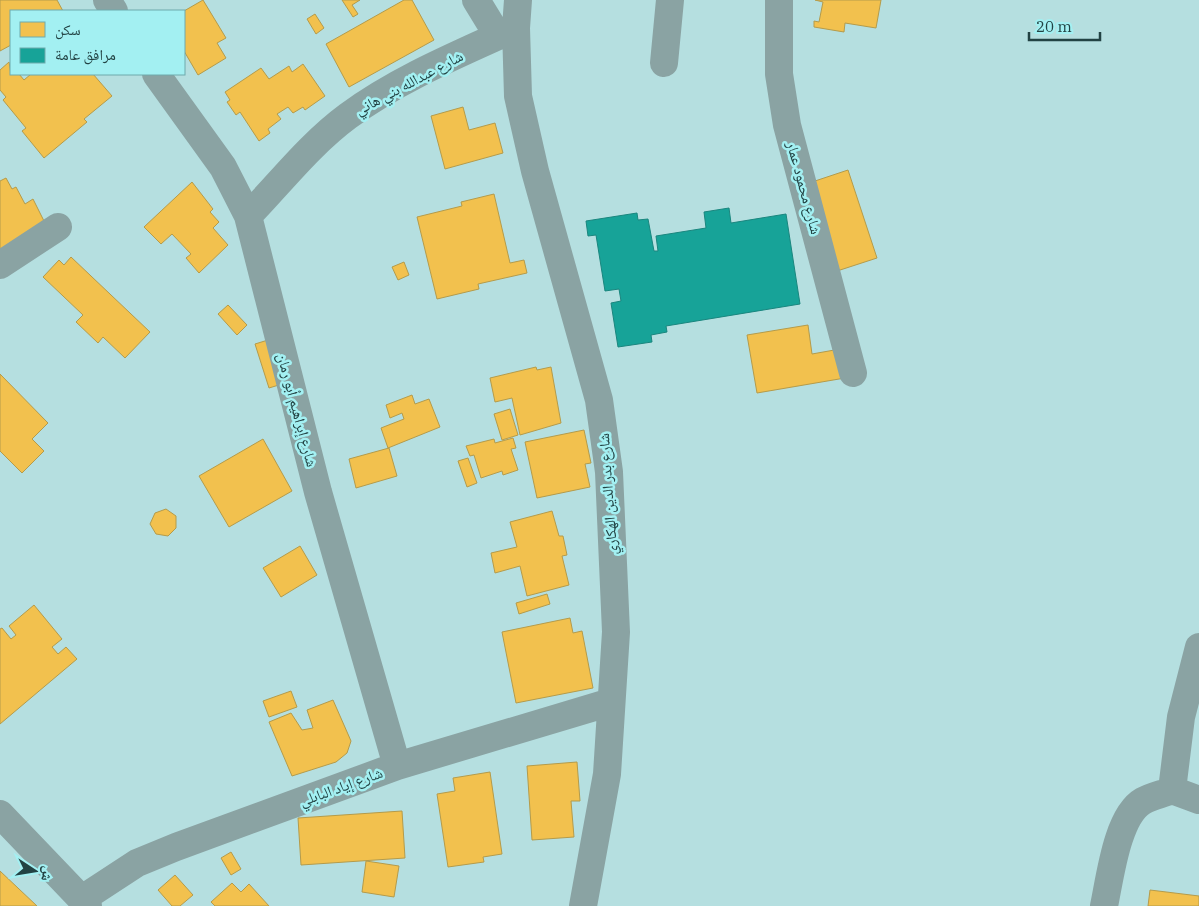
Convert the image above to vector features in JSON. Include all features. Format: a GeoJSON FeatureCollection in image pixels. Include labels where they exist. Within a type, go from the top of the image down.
{"type":"FeatureCollection","features":[{"type":"Feature","properties":{"kind":"street"},"geometry":{"type":"LineString","coordinates":[[476,0],[507,32]]}},
{"type":"Feature","properties":{"kind":"street","name":"شارع بدر الدين الهكاري"},"geometry":{"type":"LineString","coordinates":[[518,0],[507,32],[518,96],[535,171],[599,400],[607,454],[616,632],[607,774],[583,906]]}},
{"type":"Feature","properties":{"kind":"street"},"geometry":{"type":"LineString","coordinates":[[664,63],[670,0]]}},
{"type":"Feature","properties":{"kind":"street","name":"شارع محمود عمار"},"geometry":{"type":"LineString","coordinates":[[779,0],[778,74],[787,125],[853,373]]}},
{"type":"Feature","properties":{"kind":"street","name":"شارع عبدالله بني هاني"},"geometry":{"type":"LineString","coordinates":[[248,216],[309,151],[346,117],[375,98],[414,77],[507,32]]}},
{"type":"Feature","properties":{"kind":"street","name":"شارع إبراهيم أبو رمان"},"geometry":{"type":"LineString","coordinates":[[157,75],[224,167],[248,216],[318,492],[397,766]]}},
{"type":"Feature","properties":{"kind":"street"},"geometry":{"type":"LineString","coordinates":[[0,264],[58,227]]}},
{"type":"Feature","properties":{"kind":"street"},"geometry":{"type":"LineString","coordinates":[[1172,790],[1181,716],[1199,647]]}},
{"type":"Feature","properties":{"kind":"street","name":"شارع إياد البابلي"},"geometry":{"type":"LineString","coordinates":[[85,903],[137,864],[176,847],[397,766],[611,702]]}},
{"type":"Feature","properties":{"kind":"street"},"geometry":{"type":"LineString","coordinates":[[1104,906],[1115,853],[1124,824],[1142,802],[1172,790],[1199,800]]}},
{"type":"Feature","properties":{"kind":"street"},"geometry":{"type":"LineString","coordinates":[[0,814],[85,903]]}},
{"type":"Feature","properties":{"kind":"building: سكن"},"geometry":{"type":"Polygon","coordinates":[[[0,0],[57,0],[62,10],[10,10],[10,46],[0,51],[0,0]]]}},
{"type":"Feature","properties":{"kind":"building: سكن"},"geometry":{"type":"Polygon","coordinates":[[[203,0],[226,38],[217,43],[226,58],[198,75],[185,53],[185,10],[203,0]]]}},
{"type":"Feature","properties":{"kind":"building: سكن"},"geometry":{"type":"Polygon","coordinates":[[[342,0],[360,0],[352,5],[358,14],[353,17],[342,0]]]}},
{"type":"Feature","properties":{"kind":"building: سكن"},"geometry":{"type":"Polygon","coordinates":[[[404,0],[412,0],[434,40],[349,87],[326,44],[404,0]]]}},
{"type":"Feature","properties":{"kind":"building: سكن"},"geometry":{"type":"Polygon","coordinates":[[[815,0],[881,0],[876,28],[845,23],[844,32],[814,27],[814,21],[819,22],[823,2],[815,0]]]}},
{"type":"Feature","properties":{"kind":"building: سكن"},"geometry":{"type":"Polygon","coordinates":[[[315,14],[324,28],[316,34],[307,19],[315,14]]]}},
{"type":"Feature","properties":{"kind":"building: سكن"},"geometry":{"type":"Polygon","coordinates":[[[9,62],[10,75],[20,75],[24,80],[30,75],[94,75],[112,96],[84,119],[87,122],[44,158],[22,131],[26,128],[3,100],[6,97],[0,90],[0,70],[9,62]]]}},
{"type":"Feature","properties":{"kind":"building: سكن"},"geometry":{"type":"Polygon","coordinates":[[[303,64],[325,96],[305,110],[303,107],[293,113],[288,107],[277,114],[281,119],[268,129],[270,133],[259,141],[240,112],[236,115],[227,102],[230,100],[225,92],[261,68],[269,79],[289,66],[292,72],[303,64]]]}},
{"type":"Feature","properties":{"kind":"building: سكن"},"geometry":{"type":"Polygon","coordinates":[[[463,107],[469,130],[495,123],[503,153],[445,169],[431,116],[463,107]]]}},
{"type":"Feature","properties":{"kind":"building: سكن"},"geometry":{"type":"Polygon","coordinates":[[[848,170],[877,258],[834,272],[806,184],[848,170]]]}},
{"type":"Feature","properties":{"kind":"building: سكن"},"geometry":{"type":"Polygon","coordinates":[[[6,178],[12,189],[16,187],[25,204],[33,199],[45,223],[0,253],[0,181],[6,178]]]}},
{"type":"Feature","properties":{"kind":"building: سكن"},"geometry":{"type":"Polygon","coordinates":[[[192,182],[213,209],[210,212],[219,222],[213,228],[228,245],[199,273],[186,258],[191,254],[172,234],[161,244],[144,227],[192,182]]]}},
{"type":"Feature","properties":{"kind":"building: سكن"},"geometry":{"type":"Polygon","coordinates":[[[494,194],[510,263],[524,260],[527,273],[478,284],[479,289],[437,299],[417,217],[462,206],[461,202],[494,194]]]}},
{"type":"Feature","properties":{"kind":"building: سكن"},"geometry":{"type":"Polygon","coordinates":[[[71,257],[150,332],[125,358],[103,337],[98,343],[76,322],[83,315],[43,277],[59,260],[64,265],[71,257]]]}},
{"type":"Feature","properties":{"kind":"building: سكن"},"geometry":{"type":"Polygon","coordinates":[[[404,262],[409,275],[398,280],[392,267],[404,262]]]}},
{"type":"Feature","properties":{"kind":"building: سكن"},"geometry":{"type":"Polygon","coordinates":[[[228,305],[247,325],[237,335],[218,314],[228,305]]]}},
{"type":"Feature","properties":{"kind":"building: سكن"},"geometry":{"type":"Polygon","coordinates":[[[808,325],[812,354],[840,349],[845,378],[757,393],[747,335],[808,325]]]}},
{"type":"Feature","properties":{"kind":"building: سكن"},"geometry":{"type":"Polygon","coordinates":[[[268,340],[282,384],[269,388],[255,344],[268,340]]]}},
{"type":"Feature","properties":{"kind":"building: سكن"},"geometry":{"type":"Polygon","coordinates":[[[536,367],[537,370],[551,367],[561,423],[520,435],[512,398],[495,402],[490,378],[536,367]]]}},
{"type":"Feature","properties":{"kind":"building: سكن"},"geometry":{"type":"Polygon","coordinates":[[[0,374],[48,423],[32,439],[44,451],[22,473],[0,451],[0,374]]]}},
{"type":"Feature","properties":{"kind":"building: سكن"},"geometry":{"type":"Polygon","coordinates":[[[412,395],[415,404],[429,399],[440,427],[388,448],[381,428],[404,419],[402,413],[390,418],[386,405],[412,395]]]}},
{"type":"Feature","properties":{"kind":"building: سكن"},"geometry":{"type":"Polygon","coordinates":[[[510,409],[518,435],[502,440],[494,414],[510,409]]]}},
{"type":"Feature","properties":{"kind":"building: سكن"},"geometry":{"type":"Polygon","coordinates":[[[584,430],[591,463],[585,464],[590,487],[537,498],[525,442],[584,430]]]}},
{"type":"Feature","properties":{"kind":"building: سكن"},"geometry":{"type":"Polygon","coordinates":[[[513,438],[516,448],[511,449],[518,470],[503,475],[502,471],[481,478],[474,455],[470,456],[466,446],[494,439],[495,443],[513,438]]]}},
{"type":"Feature","properties":{"kind":"building: سكن"},"geometry":{"type":"Polygon","coordinates":[[[263,439],[292,491],[229,527],[199,476],[263,439]]]}},
{"type":"Feature","properties":{"kind":"building: سكن"},"geometry":{"type":"Polygon","coordinates":[[[389,448],[397,476],[356,488],[349,459],[389,448]]]}},
{"type":"Feature","properties":{"kind":"building: سكن"},"geometry":{"type":"Polygon","coordinates":[[[468,458],[477,483],[467,487],[458,461],[468,458]]]}},
{"type":"Feature","properties":{"kind":"building: سكن"},"geometry":{"type":"Polygon","coordinates":[[[166,509],[176,516],[176,528],[168,536],[156,534],[150,524],[155,513],[166,509]]]}},
{"type":"Feature","properties":{"kind":"building: سكن"},"geometry":{"type":"Polygon","coordinates":[[[552,511],[559,536],[563,536],[567,555],[562,556],[569,585],[527,596],[520,566],[495,573],[491,553],[517,547],[510,522],[552,511]]]}},
{"type":"Feature","properties":{"kind":"building: سكن"},"geometry":{"type":"Polygon","coordinates":[[[300,546],[317,575],[281,597],[263,568],[300,546]]]}},
{"type":"Feature","properties":{"kind":"building: سكن"},"geometry":{"type":"Polygon","coordinates":[[[547,594],[550,604],[519,614],[516,603],[547,594]]]}},
{"type":"Feature","properties":{"kind":"building: سكن"},"geometry":{"type":"Polygon","coordinates":[[[34,605],[62,639],[52,647],[58,654],[66,647],[77,659],[0,724],[0,629],[2,628],[11,639],[16,635],[9,626],[34,605]]]}},
{"type":"Feature","properties":{"kind":"building: سكن"},"geometry":{"type":"Polygon","coordinates":[[[570,618],[573,633],[582,631],[593,688],[516,703],[502,632],[570,618]]]}},
{"type":"Feature","properties":{"kind":"building: سكن"},"geometry":{"type":"Polygon","coordinates":[[[291,691],[297,707],[269,717],[263,701],[291,691]]]}},
{"type":"Feature","properties":{"kind":"building: سكن"},"geometry":{"type":"Polygon","coordinates":[[[333,700],[351,741],[347,753],[336,762],[292,776],[269,722],[291,713],[302,730],[313,728],[307,710],[333,700]]]}},
{"type":"Feature","properties":{"kind":"building: سكن"},"geometry":{"type":"Polygon","coordinates":[[[577,762],[580,801],[571,801],[574,837],[532,840],[527,766],[577,762]]]}},
{"type":"Feature","properties":{"kind":"building: سكن"},"geometry":{"type":"Polygon","coordinates":[[[490,772],[502,854],[483,857],[484,862],[448,867],[437,794],[455,791],[453,778],[490,772]]]}},
{"type":"Feature","properties":{"kind":"building: سكن"},"geometry":{"type":"Polygon","coordinates":[[[402,811],[405,858],[301,865],[298,818],[402,811]]]}},
{"type":"Feature","properties":{"kind":"building: سكن"},"geometry":{"type":"Polygon","coordinates":[[[231,852],[241,869],[231,875],[221,858],[231,852]]]}},
{"type":"Feature","properties":{"kind":"building: سكن"},"geometry":{"type":"Polygon","coordinates":[[[366,861],[399,866],[394,897],[362,892],[366,861]]]}},
{"type":"Feature","properties":{"kind":"building: سكن"},"geometry":{"type":"Polygon","coordinates":[[[0,871],[37,906],[0,906],[0,871]]]}},
{"type":"Feature","properties":{"kind":"building: سكن"},"geometry":{"type":"Polygon","coordinates":[[[175,875],[193,895],[180,906],[172,906],[158,890],[175,875]]]}},
{"type":"Feature","properties":{"kind":"building: سكن"},"geometry":{"type":"Polygon","coordinates":[[[232,883],[241,892],[249,884],[269,906],[215,906],[211,902],[232,883]]]}},
{"type":"Feature","properties":{"kind":"building: سكن"},"geometry":{"type":"Polygon","coordinates":[[[1150,890],[1199,896],[1199,906],[1148,906],[1150,890]]]}},
{"type":"Feature","properties":{"kind":"building: مرافق عامة"},"geometry":{"type":"Polygon","coordinates":[[[729,208],[731,223],[786,214],[800,304],[666,326],[667,332],[651,335],[652,342],[618,347],[611,303],[621,301],[619,289],[605,291],[596,235],[588,236],[586,221],[637,213],[638,220],[648,219],[654,251],[658,251],[656,236],[706,228],[704,212],[729,208]]]}}]}
